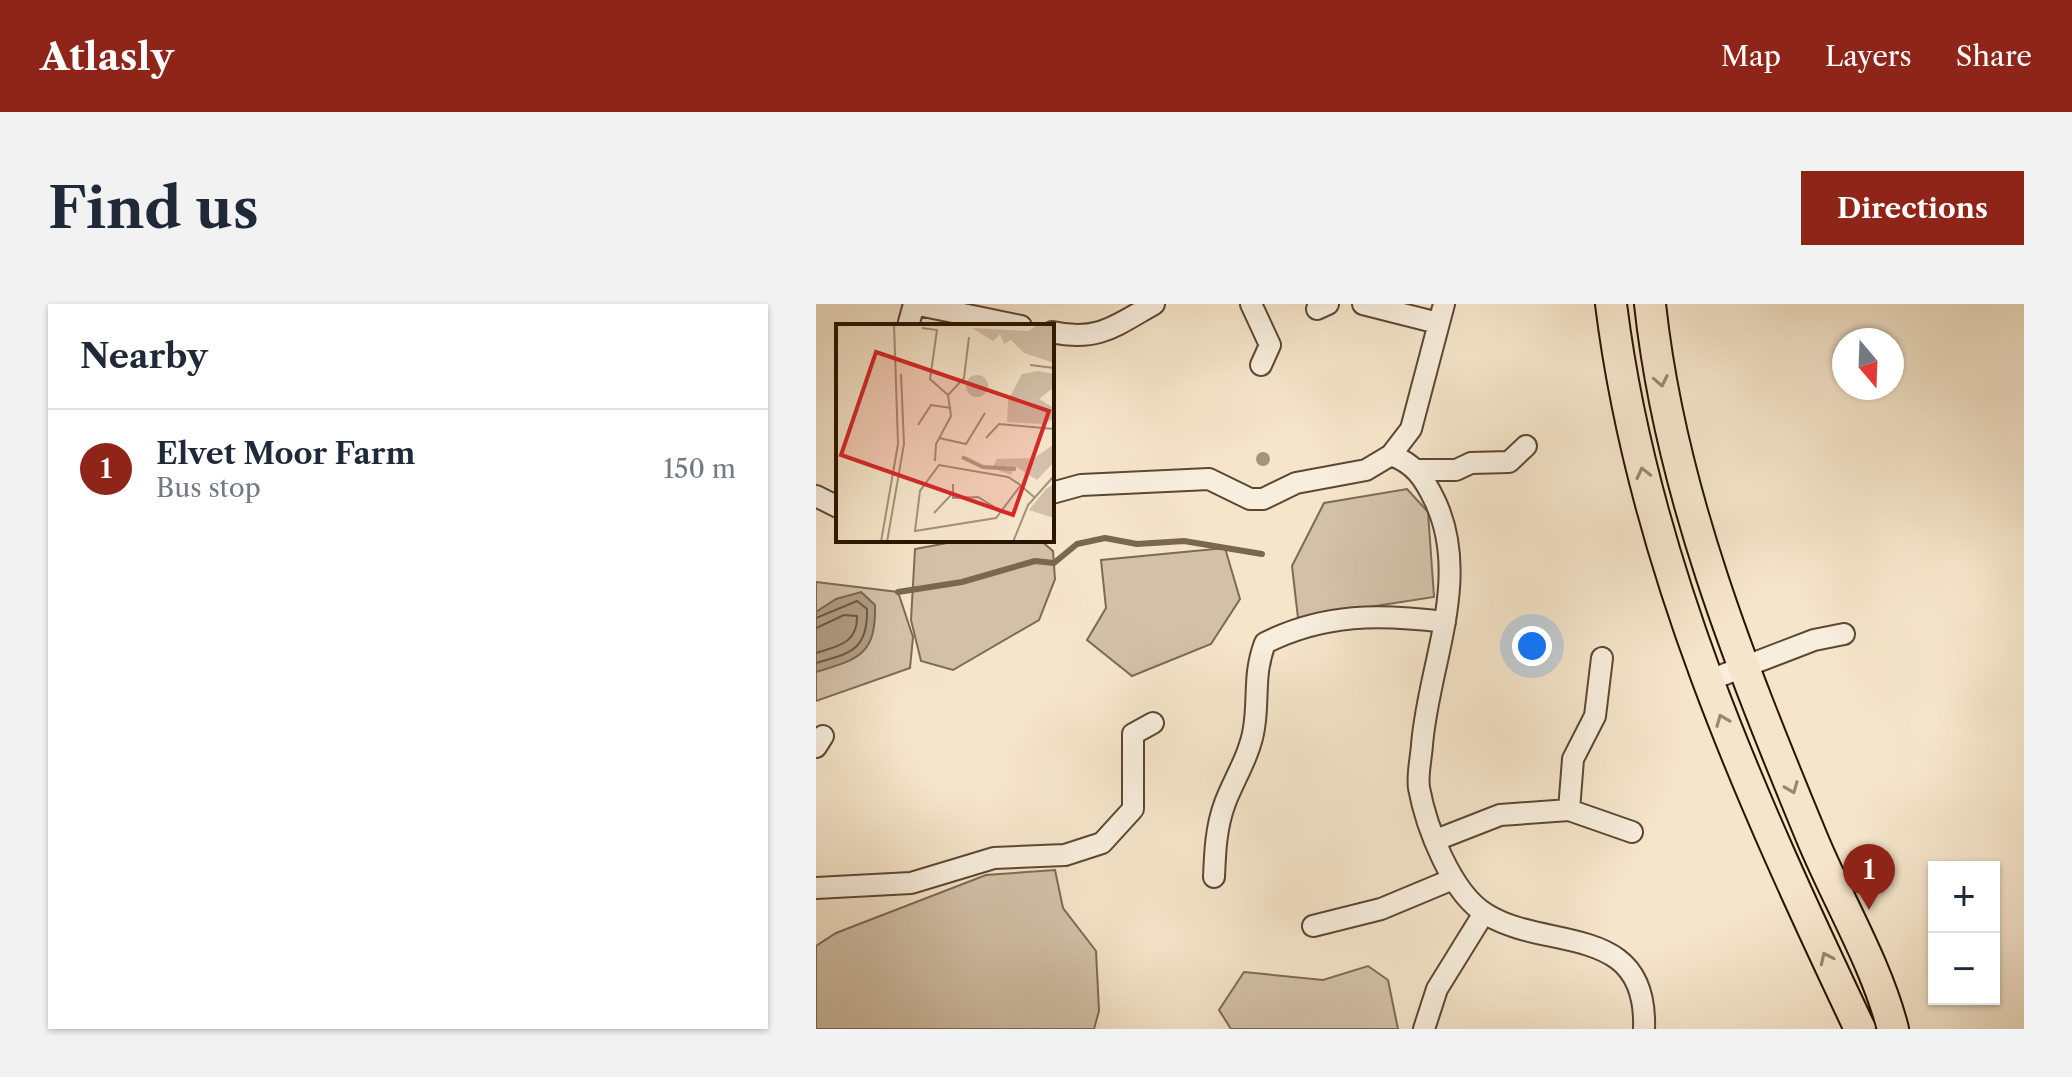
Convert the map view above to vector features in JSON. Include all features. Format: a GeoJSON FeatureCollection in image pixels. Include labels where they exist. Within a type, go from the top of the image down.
{"type":"FeatureCollection","features":[{"type":"Feature","properties":{"kind":"highway"},"geometry":{"type":"LineString","coordinates":[[1611,304],[1619,365],[1652,512],[1707,681],[1786,873],[1860,1029]]}},
{"type":"Feature","properties":{"kind":"highway"},"geometry":{"type":"LineString","coordinates":[[1650,304],[1655,355],[1688,499],[1743,668],[1893,1029]]}},
{"type":"Feature","properties":{"kind":"street"},"geometry":{"type":"LineString","coordinates":[[909,324],[914,304],[1011,324]]}},
{"type":"Feature","properties":{"kind":"street"},"geometry":{"type":"LineString","coordinates":[[1054,332],[1078,338],[1094,335],[1154,304]]}},
{"type":"Feature","properties":{"kind":"street"},"geometry":{"type":"LineString","coordinates":[[1054,492],[1081,485],[1209,479],[1250,499],[1263,499],[1296,483],[1366,470],[1391,455],[1405,440],[1418,414],[1441,314],[1363,304]]}},
{"type":"Feature","properties":{"kind":"street"},"geometry":{"type":"LineString","coordinates":[[1255,314],[1270,345],[1261,365]]}},
{"type":"Feature","properties":{"kind":"street"},"geometry":{"type":"LineString","coordinates":[[1391,455],[1418,470],[1456,470],[1471,463],[1509,462],[1526,446]]}},
{"type":"Feature","properties":{"kind":"street"},"geometry":{"type":"LineString","coordinates":[[1418,470],[1444,520],[1450,582],[1445,622],[1424,718],[1419,785],[1436,840],[1453,879],[1484,913],[1530,933],[1574,938],[1603,948],[1632,973],[1644,1029]]}},
{"type":"Feature","properties":{"kind":"street"},"geometry":{"type":"LineString","coordinates":[[1214,877],[1215,845],[1225,802],[1237,781],[1254,729],[1256,666],[1265,643],[1322,620],[1366,614],[1445,622]]}},
{"type":"Feature","properties":{"kind":"street"},"geometry":{"type":"LineString","coordinates":[[1707,681],[1814,640],[1844,634]]}},
{"type":"Feature","properties":{"kind":"street"},"geometry":{"type":"LineString","coordinates":[[1569,810],[1573,759],[1595,716],[1602,658]]}},
{"type":"Feature","properties":{"kind":"street"},"geometry":{"type":"LineString","coordinates":[[816,888],[911,883],[994,858],[1065,855],[1102,843],[1133,809],[1133,734],[1153,723]]}},
{"type":"Feature","properties":{"kind":"street"},"geometry":{"type":"LineString","coordinates":[[1436,840],[1500,815],[1569,810],[1632,832]]}},
{"type":"Feature","properties":{"kind":"street"},"geometry":{"type":"LineString","coordinates":[[1313,926],[1381,909],[1453,879]]}},
{"type":"Feature","properties":{"kind":"street"},"geometry":{"type":"LineString","coordinates":[[1424,1029],[1437,989],[1484,913]]}},
{"type":"Feature","properties":{"kind":"shaded area"},"geometry":{"type":"Polygon","coordinates":[[[1407,489],[1428,512],[1434,597],[1298,618],[1292,566],[1324,503],[1407,489]]]}},
{"type":"Feature","properties":{"kind":"shaded area"},"geometry":{"type":"Polygon","coordinates":[[[952,542],[1042,542],[1053,551],[1055,579],[1039,620],[953,670],[921,661],[911,620],[915,549],[952,542]]]}},
{"type":"Feature","properties":{"kind":"shaded area"},"geometry":{"type":"Polygon","coordinates":[[[1225,548],[1240,599],[1211,644],[1132,676],[1087,640],[1106,608],[1101,560],[1225,548]]]}},
{"type":"Feature","properties":{"kind":"shaded area"},"geometry":{"type":"Polygon","coordinates":[[[816,582],[898,592],[913,637],[910,668],[816,701],[816,582]]]}},
{"type":"Feature","properties":{"kind":"shaded area"},"geometry":{"type":"Polygon","coordinates":[[[1055,870],[1063,908],[1096,951],[1099,1011],[1094,1029],[816,1029],[816,946],[836,933],[986,875],[1055,870]]]}},
{"type":"Feature","properties":{"kind":"shaded area"},"geometry":{"type":"Polygon","coordinates":[[[1368,966],[1388,980],[1398,1029],[1231,1029],[1219,1010],[1244,972],[1323,980],[1368,966]]]}},
{"type":"Feature","properties":{"kind":"water"},"geometry":{"type":"Polygon","coordinates":[[[861,592],[875,605],[875,621],[868,644],[854,658],[816,672],[816,612],[836,599],[861,592]]]}},
{"type":"Feature","properties":{"kind":"waterway"},"geometry":{"type":"LineString","coordinates":[[898,592],[962,582],[1035,561],[1054,563],[1077,544],[1105,538],[1137,544],[1184,541],[1262,554]]}},
{"type":"Feature","properties":{"kind":"place","name":"Elvet Moor Farm"},"geometry":{"type":"Point","coordinates":[1869,910]}}]}
